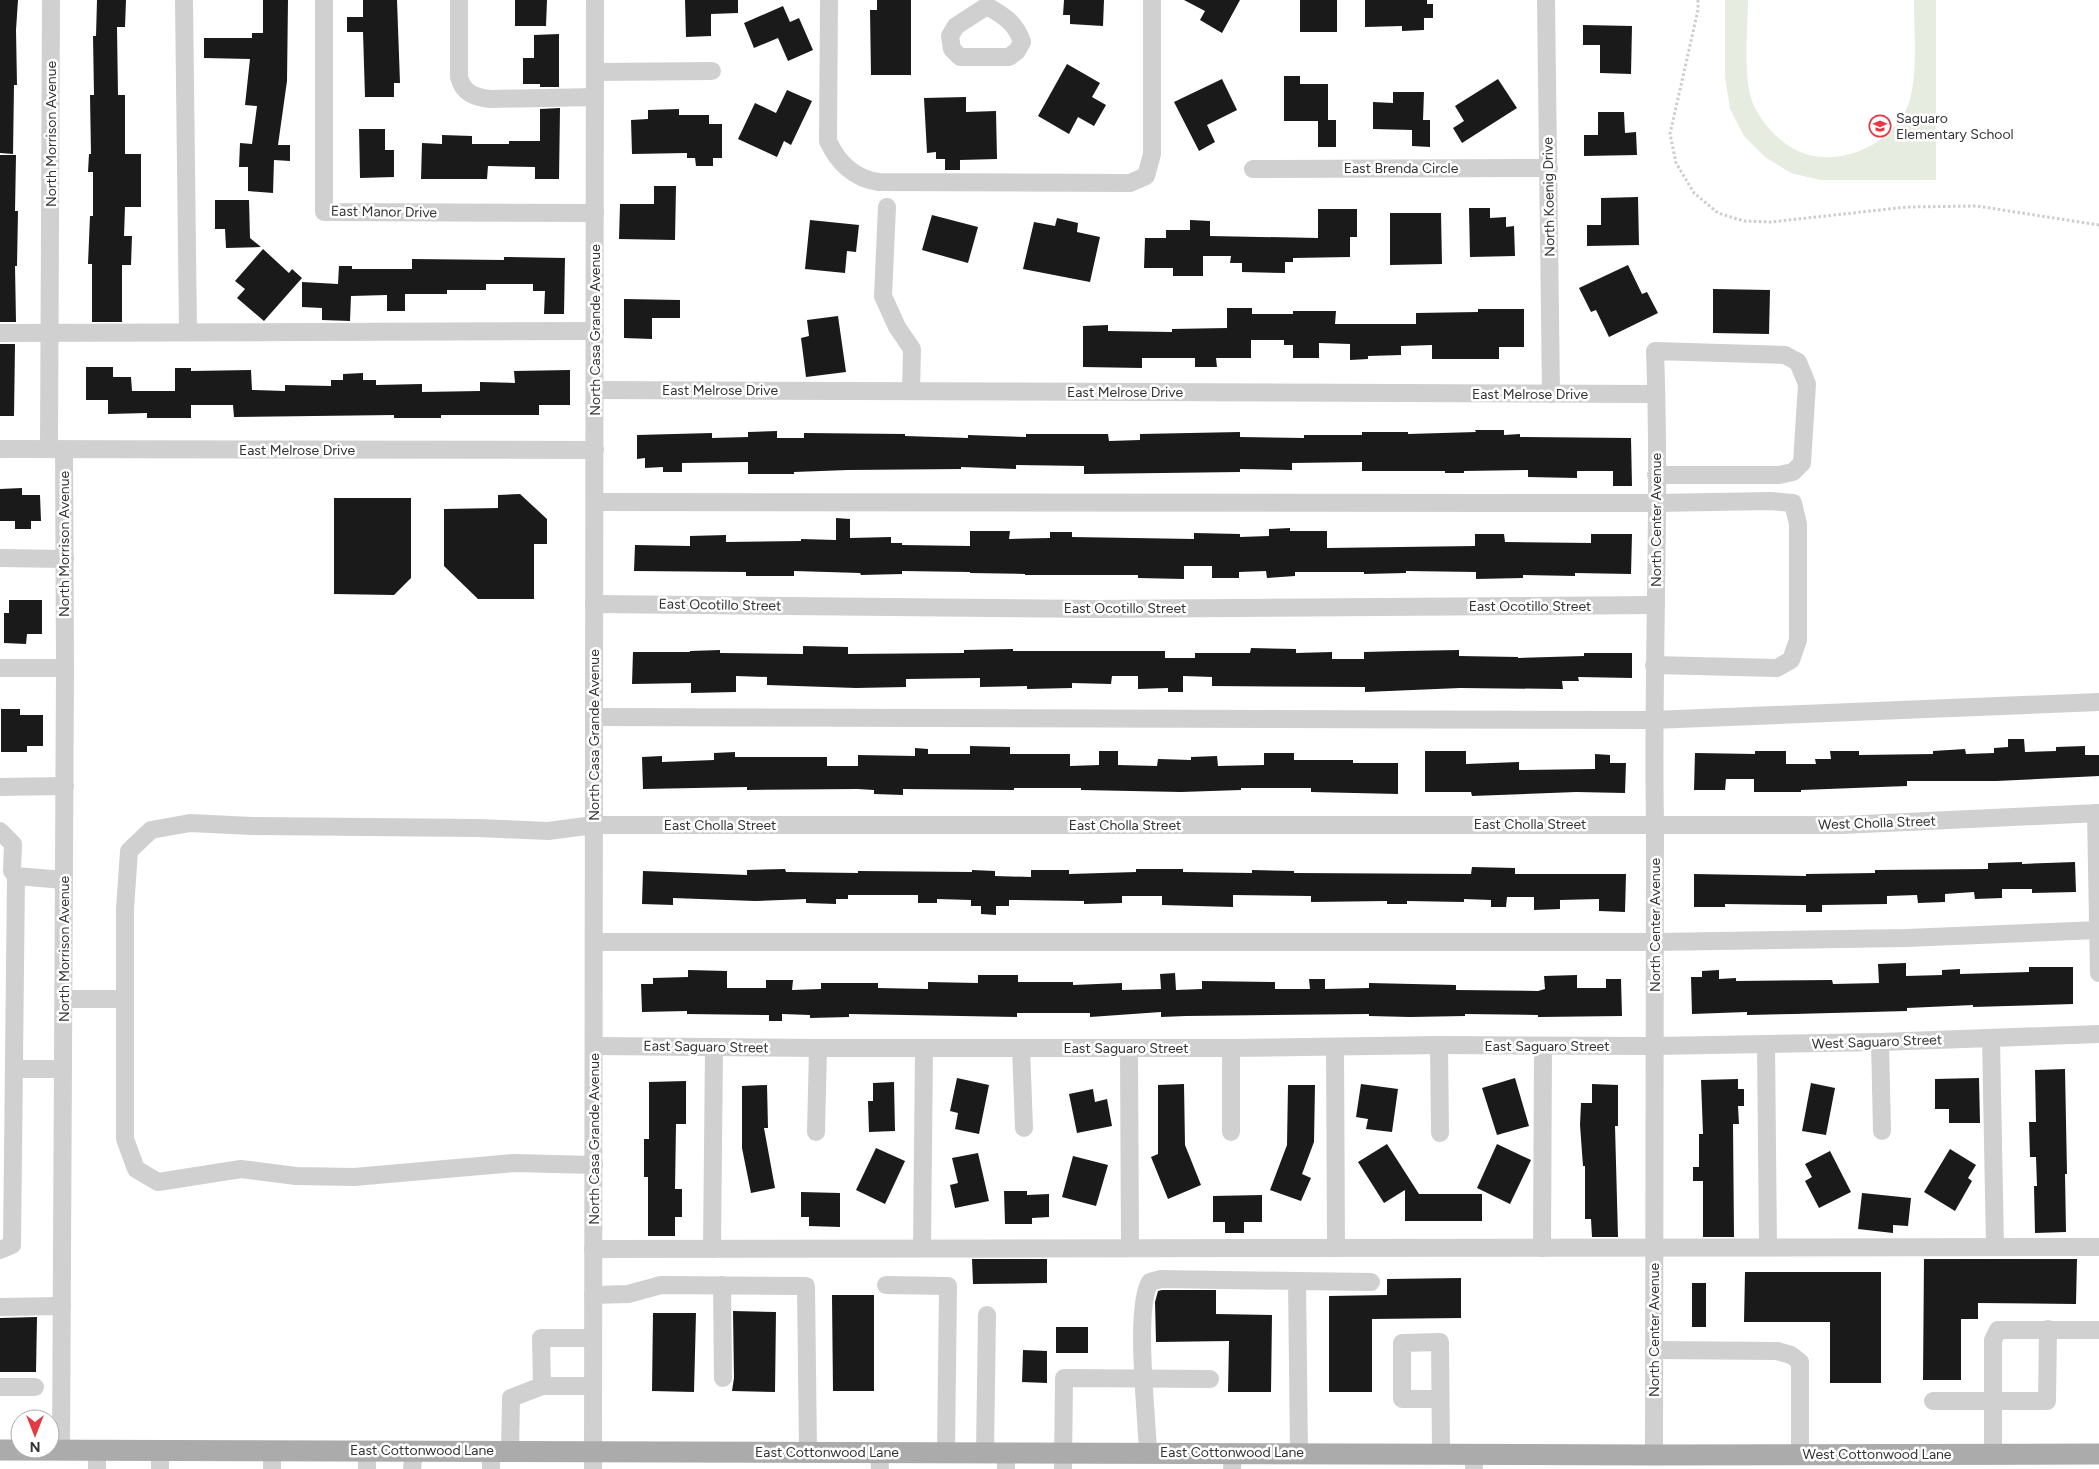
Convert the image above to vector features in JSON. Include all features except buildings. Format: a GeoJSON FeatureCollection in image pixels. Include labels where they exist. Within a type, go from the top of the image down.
{"type":"FeatureCollection","features":[{"type":"Feature","properties":{"kind":"main road","name":"East Cottonwood Lane"},"geometry":{"type":"LineString","coordinates":[[0,1450],[61,1450],[97,1459],[160,1460],[413,1460],[498,1457],[593,1460],[808,1452],[879,1460],[946,1452],[999,1458],[1062,1461],[1148,1452],[1233,1461],[1299,1453],[1346,1461],[1441,1454],[1474,1461],[1609,1462],[1654,1455]]}},
{"type":"Feature","properties":{"kind":"main road","name":"West Cottonwood Lane"},"geometry":{"type":"LineString","coordinates":[[1654,1455],[1800,1455],[1913,1462],[1993,1454],[2099,1454]]}},
{"type":"Feature","properties":{"kind":"street","name":"North Morrison Avenue"},"geometry":{"type":"LineString","coordinates":[[51,0],[50,332],[64,559],[65,668],[61,1450]]}},
{"type":"Feature","properties":{"kind":"street"},"geometry":{"type":"LineString","coordinates":[[184,0],[188,332]]}},
{"type":"Feature","properties":{"kind":"street","name":"East Manor Drive"},"geometry":{"type":"LineString","coordinates":[[324,0],[324,212],[595,213]]}},
{"type":"Feature","properties":{"kind":"street"},"geometry":{"type":"LineString","coordinates":[[459,0],[459,76],[461,86],[467,93],[478,98],[490,99],[595,97]]}},
{"type":"Feature","properties":{"kind":"street","name":"North Casa Grande Avenue"},"geometry":{"type":"LineString","coordinates":[[593,1460],[595,0]]}},
{"type":"Feature","properties":{"kind":"street"},"geometry":{"type":"LineString","coordinates":[[829,0],[828,141],[834,154],[854,173],[867,181],[1130,183],[1146,176],[1152,154],[1152,0]]}},
{"type":"Feature","properties":{"kind":"street","name":"North Koenig Drive"},"geometry":{"type":"LineString","coordinates":[[1546,0],[1550,394]]}},
{"type":"Feature","properties":{"kind":"street"},"geometry":{"type":"LineString","coordinates":[[595,72],[712,71]]}},
{"type":"Feature","properties":{"kind":"street","name":"East Brenda Circle"},"geometry":{"type":"LineString","coordinates":[[1252,169],[1549,168]]}},
{"type":"Feature","properties":{"kind":"street"},"geometry":{"type":"LineString","coordinates":[[886,207],[883,296],[897,327],[912,349],[910,391]]}},
{"type":"Feature","properties":{"kind":"street"},"geometry":{"type":"LineString","coordinates":[[0,332],[595,331]]}},
{"type":"Feature","properties":{"kind":"street","name":"North Center Avenue"},"geometry":{"type":"LineString","coordinates":[[1654,1455],[1655,824],[1653,720],[1656,605],[1655,351],[1785,355],[1798,362],[1807,384],[1802,463],[1793,472],[1779,476],[1656,476]]}},
{"type":"Feature","properties":{"kind":"street","name":"East Melrose Drive"},"geometry":{"type":"LineString","coordinates":[[595,390],[1656,394]]}},
{"type":"Feature","properties":{"kind":"street","name":"East Melrose Drive"},"geometry":{"type":"LineString","coordinates":[[0,449],[595,450]]}},
{"type":"Feature","properties":{"kind":"street"},"geometry":{"type":"LineString","coordinates":[[595,502],[1656,503],[1770,501],[1793,503],[1798,524],[1798,640],[1791,660],[1777,668],[1654,665]]}},
{"type":"Feature","properties":{"kind":"street"},"geometry":{"type":"LineString","coordinates":[[0,558],[64,559]]}},
{"type":"Feature","properties":{"kind":"street","name":"East Ocotillo Street"},"geometry":{"type":"LineString","coordinates":[[594,604],[1093,609],[1656,605]]}},
{"type":"Feature","properties":{"kind":"street"},"geometry":{"type":"LineString","coordinates":[[0,668],[65,668]]}},
{"type":"Feature","properties":{"kind":"street"},"geometry":{"type":"LineString","coordinates":[[594,717],[1653,720],[2099,702]]}},
{"type":"Feature","properties":{"kind":"street"},"geometry":{"type":"LineString","coordinates":[[0,787],[64,786]]}},
{"type":"Feature","properties":{"kind":"street"},"geometry":{"type":"LineString","coordinates":[[2097,813],[2099,973]]}},
{"type":"Feature","properties":{"kind":"street","name":"West Cholla Street"},"geometry":{"type":"LineString","coordinates":[[1655,824],[1842,825],[2097,813]]}},
{"type":"Feature","properties":{"kind":"street","name":"East Cholla Street"},"geometry":{"type":"LineString","coordinates":[[594,1165],[514,1163],[354,1177],[296,1176],[241,1170],[158,1182],[136,1170],[125,1139],[125,909],[129,851],[151,830],[190,823],[252,826],[478,828],[548,831],[594,825],[1655,824]]}},
{"type":"Feature","properties":{"kind":"street"},"geometry":{"type":"LineString","coordinates":[[0,831],[13,844],[12,871],[16,876],[12,1245],[0,1250]]}},
{"type":"Feature","properties":{"kind":"street"},"geometry":{"type":"LineString","coordinates":[[16,876],[64,880]]}},
{"type":"Feature","properties":{"kind":"street"},"geometry":{"type":"LineString","coordinates":[[594,942],[1655,942],[1906,938],[2098,930]]}},
{"type":"Feature","properties":{"kind":"street"},"geometry":{"type":"LineString","coordinates":[[64,998],[125,999]]}},
{"type":"Feature","properties":{"kind":"street","name":"West Saguaro Street"},"geometry":{"type":"LineString","coordinates":[[1655,1046],[1880,1042],[2099,1034]]}},
{"type":"Feature","properties":{"kind":"street"},"geometry":{"type":"LineString","coordinates":[[1991,1038],[1994,1247]]}},
{"type":"Feature","properties":{"kind":"street"},"geometry":{"type":"LineString","coordinates":[[1880,1042],[1882,1131]]}},
{"type":"Feature","properties":{"kind":"street"},"geometry":{"type":"LineString","coordinates":[[1766,1044],[1768,1247]]}},
{"type":"Feature","properties":{"kind":"street"},"geometry":{"type":"LineString","coordinates":[[1439,1045],[1440,1133]]}},
{"type":"Feature","properties":{"kind":"street","name":"East Saguaro Street"},"geometry":{"type":"LineString","coordinates":[[594,1046],[818,1048],[1231,1048],[1439,1045],[1655,1046]]}},
{"type":"Feature","properties":{"kind":"street"},"geometry":{"type":"LineString","coordinates":[[1542,1248],[1543,1046]]}},
{"type":"Feature","properties":{"kind":"street"},"geometry":{"type":"LineString","coordinates":[[712,1249],[714,1047]]}},
{"type":"Feature","properties":{"kind":"street"},"geometry":{"type":"LineString","coordinates":[[1335,1047],[1336,1248]]}},
{"type":"Feature","properties":{"kind":"street"},"geometry":{"type":"LineString","coordinates":[[816,1132],[818,1048]]}},
{"type":"Feature","properties":{"kind":"street"},"geometry":{"type":"LineString","coordinates":[[922,1248],[924,1048]]}},
{"type":"Feature","properties":{"kind":"street"},"geometry":{"type":"LineString","coordinates":[[1021,1048],[1024,1128]]}},
{"type":"Feature","properties":{"kind":"street"},"geometry":{"type":"LineString","coordinates":[[1129,1048],[1130,1248]]}},
{"type":"Feature","properties":{"kind":"street"},"geometry":{"type":"LineString","coordinates":[[1231,1048],[1231,1132]]}},
{"type":"Feature","properties":{"kind":"street"},"geometry":{"type":"LineString","coordinates":[[14,1070],[63,1070]]}},
{"type":"Feature","properties":{"kind":"street"},"geometry":{"type":"LineString","coordinates":[[593,1249],[2099,1247]]}},
{"type":"Feature","properties":{"kind":"street"},"geometry":{"type":"LineString","coordinates":[[1148,1452],[1144,1306],[1145,1290],[1150,1282],[1161,1279],[1372,1282]]}},
{"type":"Feature","properties":{"kind":"street"},"geometry":{"type":"LineString","coordinates":[[1297,1281],[1299,1453]]}},
{"type":"Feature","properties":{"kind":"street"},"geometry":{"type":"LineString","coordinates":[[722,1285],[723,1378]]}},
{"type":"Feature","properties":{"kind":"street"},"geometry":{"type":"LineString","coordinates":[[886,1285],[948,1286],[946,1452]]}},
{"type":"Feature","properties":{"kind":"street"},"geometry":{"type":"LineString","coordinates":[[593,1295],[628,1294],[661,1286],[806,1286],[808,1452]]}},
{"type":"Feature","properties":{"kind":"street"},"geometry":{"type":"LineString","coordinates":[[0,1307],[62,1306]]}},
{"type":"Feature","properties":{"kind":"street"},"geometry":{"type":"LineString","coordinates":[[987,1315],[999,1458]]}},
{"type":"Feature","properties":{"kind":"street"},"geometry":{"type":"LineString","coordinates":[[1933,1401],[2047,1401],[2048,1328]]}},
{"type":"Feature","properties":{"kind":"street"},"geometry":{"type":"LineString","coordinates":[[1993,1454],[1993,1340],[1998,1330],[2048,1328],[2099,1330]]}},
{"type":"Feature","properties":{"kind":"street"},"geometry":{"type":"LineString","coordinates":[[542,1386],[541,1338],[593,1338]]}},
{"type":"Feature","properties":{"kind":"street"},"geometry":{"type":"LineString","coordinates":[[1654,1350],[1777,1352],[1792,1355],[1800,1362],[1800,1455]]}},
{"type":"Feature","properties":{"kind":"street"},"geometry":{"type":"LineString","coordinates":[[1062,1461],[1064,1378],[1210,1379]]}},
{"type":"Feature","properties":{"kind":"street"},"geometry":{"type":"LineString","coordinates":[[498,1457],[511,1398],[542,1386],[593,1386]]}},
{"type":"Feature","properties":{"kind":"street"},"geometry":{"type":"LineString","coordinates":[[0,1387],[35,1387]]}},
{"type":"Feature","properties":{"kind":"street"},"geometry":{"type":"LineString","coordinates":[[1440,1399],[1441,1454]]}},
{"type":"Feature","properties":{"kind":"path"},"geometry":{"type":"LineString","coordinates":[[1698,0],[1698,10],[1670,134],[1676,163],[1680,170],[1694,192],[1718,214],[1744,221],[1771,222],[1907,207],[1977,206],[2099,225]]}},
{"type":"Feature","properties":{"kind":"shaded area"},"geometry":{"type":"Polygon","coordinates":[[[1725,0],[1748,0],[1748,83],[1750,95],[1757,112],[1773,133],[1789,146],[1804,154],[1838,157],[1855,153],[1885,136],[1897,124],[1906,110],[1913,86],[1915,56],[1914,0],[1936,0],[1936,180],[1820,180],[1791,173],[1765,157],[1744,136],[1730,109],[1725,77],[1725,0]]]}},
{"type":"Feature","properties":{"kind":"place","name":"Saguaro Elementary School"},"geometry":{"type":"Point","coordinates":[1880,126]}}]}
